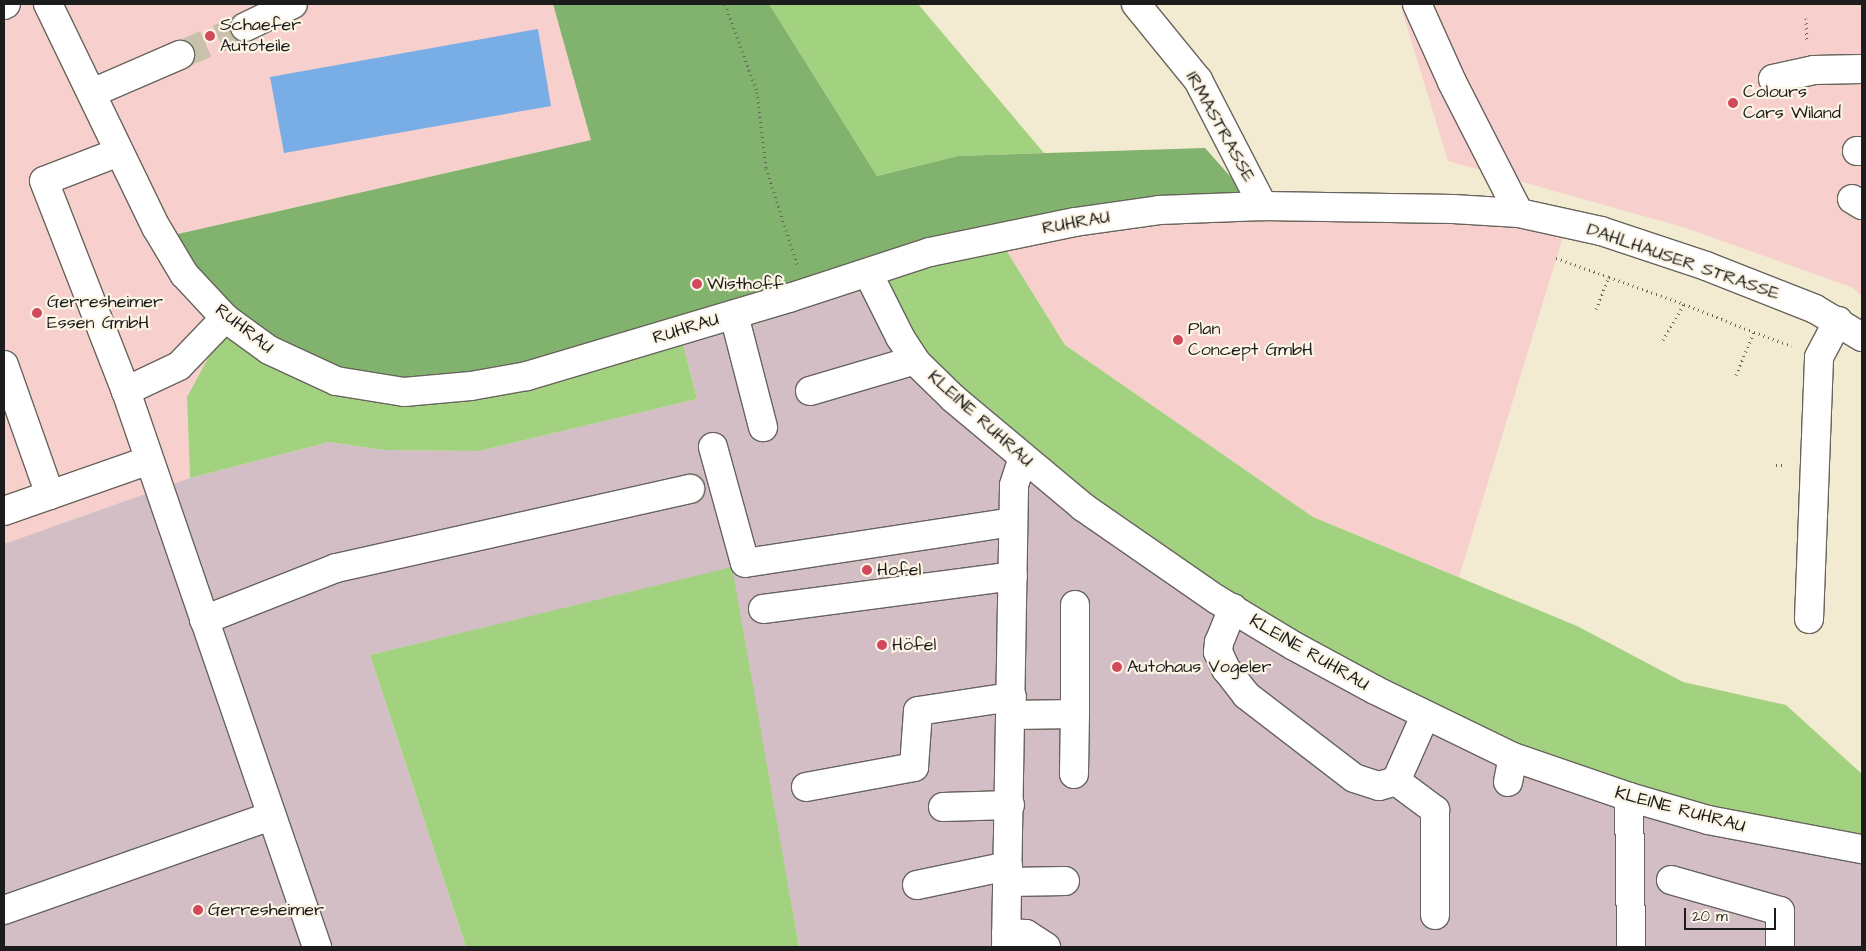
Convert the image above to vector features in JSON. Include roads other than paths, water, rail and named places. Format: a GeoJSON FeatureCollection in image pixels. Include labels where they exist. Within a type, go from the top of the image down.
{"type":"FeatureCollection","features":[{"type":"Feature","properties":{"kind":"street","name":"RUHRAU"},"geometry":{"type":"LineString","coordinates":[[48,4],[156,226],[184,274],[225,318],[268,350],[336,381],[404,392],[471,386],[527,376],[807,293],[930,252],[1075,222],[1159,210],[1263,206],[1453,209],[1519,213]]}},
{"type":"Feature","properties":{"kind":"street"},"geometry":{"type":"LineString","coordinates":[[245,27],[292,4]]}},
{"type":"Feature","properties":{"kind":"street","name":"IRMASTRASSE"},"geometry":{"type":"LineString","coordinates":[[1136,4],[1198,80],[1263,206]]}},
{"type":"Feature","properties":{"kind":"street"},"geometry":{"type":"LineString","coordinates":[[1417,4],[1452,82],[1519,213]]}},
{"type":"Feature","properties":{"kind":"street"},"geometry":{"type":"LineString","coordinates":[[92,94],[180,55]]}},
{"type":"Feature","properties":{"kind":"street"},"geometry":{"type":"LineString","coordinates":[[1773,79],[1814,70],[1861,69]]}},
{"type":"Feature","properties":{"kind":"street"},"geometry":{"type":"LineString","coordinates":[[119,152],[44,182],[126,391],[147,460],[317,947]]}},
{"type":"Feature","properties":{"kind":"street","name":"DAHLHAUSER STRASSE"},"geometry":{"type":"LineString","coordinates":[[1519,213],[1601,231],[1706,266],[1838,321],[1862,337]]}},
{"type":"Feature","properties":{"kind":"street","name":"KLEINE RUHRAU"},"geometry":{"type":"LineString","coordinates":[[868,273],[915,360],[954,399],[1023,458],[1128,539],[1232,608],[1294,646],[1426,716],[1510,769],[1629,797],[1708,820],[1796,839],[1862,849]]}},
{"type":"Feature","properties":{"kind":"street"},"geometry":{"type":"LineString","coordinates":[[734,315],[763,427]]}},
{"type":"Feature","properties":{"kind":"street"},"geometry":{"type":"LineString","coordinates":[[126,391],[179,366],[225,318]]}},
{"type":"Feature","properties":{"kind":"street"},"geometry":{"type":"LineString","coordinates":[[1809,619],[1819,357],[1838,321]]}},
{"type":"Feature","properties":{"kind":"street"},"geometry":{"type":"LineString","coordinates":[[810,391],[915,360]]}},
{"type":"Feature","properties":{"kind":"street"},"geometry":{"type":"LineString","coordinates":[[4,365],[50,495]]}},
{"type":"Feature","properties":{"kind":"street"},"geometry":{"type":"LineString","coordinates":[[713,447],[745,563],[1013,522]]}},
{"type":"Feature","properties":{"kind":"street"},"geometry":{"type":"LineString","coordinates":[[1023,458],[1014,485],[1012,706],[1006,940],[1026,934],[1046,947]]}},
{"type":"Feature","properties":{"kind":"street"},"geometry":{"type":"LineString","coordinates":[[4,511],[147,460]]}},
{"type":"Feature","properties":{"kind":"street"},"geometry":{"type":"LineString","coordinates":[[204,620],[336,568],[690,489]]}},
{"type":"Feature","properties":{"kind":"street"},"geometry":{"type":"LineString","coordinates":[[763,609],[1013,576]]}},
{"type":"Feature","properties":{"kind":"street"},"geometry":{"type":"LineString","coordinates":[[1074,774],[1075,605]]}},
{"type":"Feature","properties":{"kind":"street"},"geometry":{"type":"LineString","coordinates":[[1232,608],[1221,632],[1218,652],[1226,669],[1246,695],[1354,778],[1379,786],[1396,781],[1426,716]]}},
{"type":"Feature","properties":{"kind":"street"},"geometry":{"type":"LineString","coordinates":[[806,787],[914,767],[918,711],[1012,706],[1075,714]]}},
{"type":"Feature","properties":{"kind":"street"},"geometry":{"type":"LineString","coordinates":[[1396,781],[1435,810],[1435,915]]}},
{"type":"Feature","properties":{"kind":"street"},"geometry":{"type":"LineString","coordinates":[[1629,797],[1631,947]]}},
{"type":"Feature","properties":{"kind":"street"},"geometry":{"type":"LineString","coordinates":[[943,807],[1010,804]]}},
{"type":"Feature","properties":{"kind":"street"},"geometry":{"type":"LineString","coordinates":[[4,910],[271,816]]}},
{"type":"Feature","properties":{"kind":"street"},"geometry":{"type":"LineString","coordinates":[[917,885],[1008,874],[1065,881]]}},
{"type":"Feature","properties":{"kind":"street"},"geometry":{"type":"LineString","coordinates":[[1670,880],[1780,911],[1780,947]]}},
{"type":"Feature","properties":{"kind":"water"},"geometry":{"type":"Polygon","coordinates":[[[538,29],[551,106],[284,153],[270,77],[538,29]]]}},
{"type":"Feature","properties":{"kind":"tunnel"},"geometry":{"type":"LineString","coordinates":[[180,55],[245,27]]}},
{"type":"Feature","properties":{"kind":"place","name":"Schaefer Autoteile"},"geometry":{"type":"Point","coordinates":[210,36]}},
{"type":"Feature","properties":{"kind":"place","name":"Colours Cars Wiland"},"geometry":{"type":"Point","coordinates":[1733,103]}},
{"type":"Feature","properties":{"kind":"place","name":"Wisthoff"},"geometry":{"type":"Point","coordinates":[697,284]}},
{"type":"Feature","properties":{"kind":"place","name":"Gerresheimer Essen GmbH"},"geometry":{"type":"Point","coordinates":[37,313]}},
{"type":"Feature","properties":{"kind":"place","name":"Plan Concept GmbH"},"geometry":{"type":"Point","coordinates":[1178,340]}},
{"type":"Feature","properties":{"kind":"place","name":"Hofel"},"geometry":{"type":"Point","coordinates":[867,570]}},
{"type":"Feature","properties":{"kind":"place","name":"Höfel"},"geometry":{"type":"Point","coordinates":[882,645]}},
{"type":"Feature","properties":{"kind":"place","name":"Autohaus Vogeler"},"geometry":{"type":"Point","coordinates":[1117,667]}},
{"type":"Feature","properties":{"kind":"place","name":"Gerresheimer"},"geometry":{"type":"Point","coordinates":[198,910]}}]}
